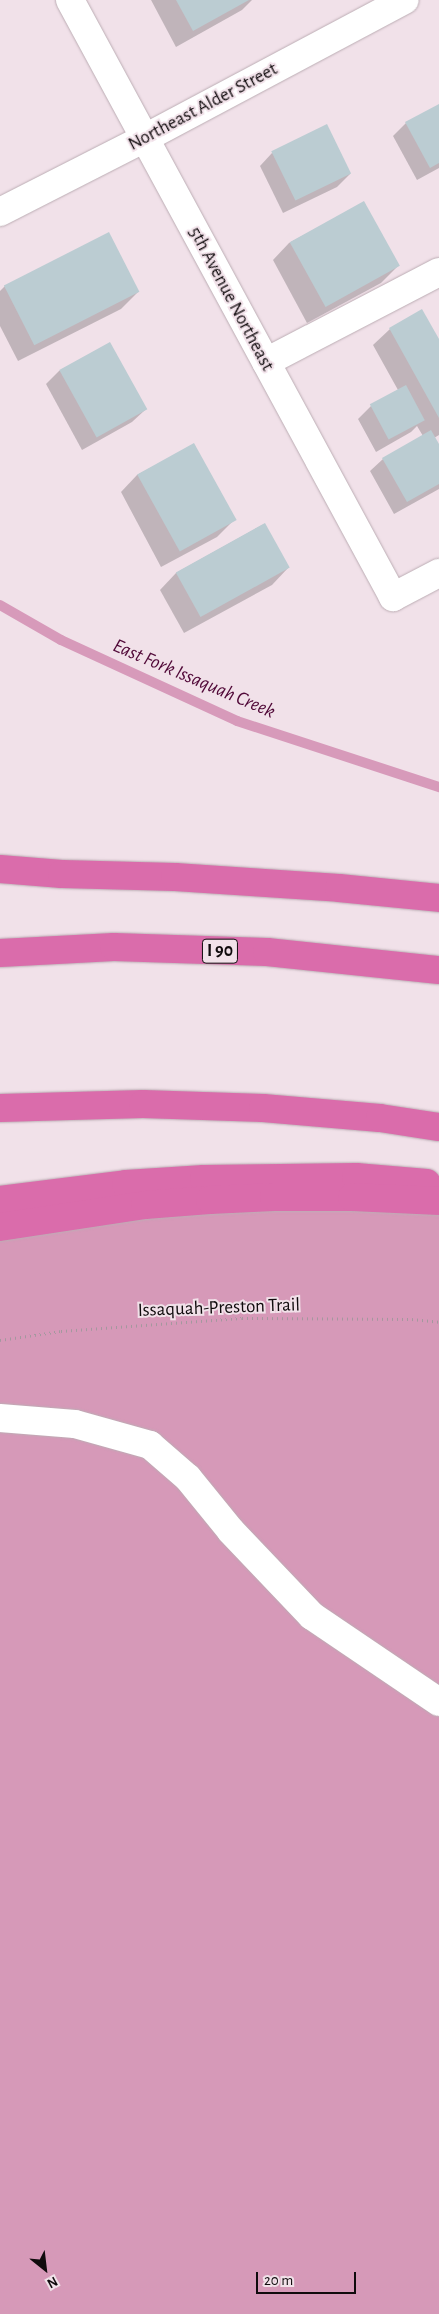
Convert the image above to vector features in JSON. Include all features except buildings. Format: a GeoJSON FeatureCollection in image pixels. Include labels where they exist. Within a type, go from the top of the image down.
{"type":"FeatureCollection","features":[{"type":"Feature","properties":{"kind":"highway"},"geometry":{"type":"LineString","coordinates":[[0,869],[62,874],[175,877],[339,888],[439,898]]}},
{"type":"Feature","properties":{"kind":"highway"},"geometry":{"type":"LineString","coordinates":[[0,881],[62,874]]}},
{"type":"Feature","properties":{"kind":"highway","name":"I 90"},"geometry":{"type":"LineString","coordinates":[[0,953],[114,947],[267,952],[439,970]]}},
{"type":"Feature","properties":{"kind":"highway"},"geometry":{"type":"LineString","coordinates":[[0,1108],[143,1104],[263,1108],[380,1118],[439,1127]]}},
{"type":"Feature","properties":{"kind":"highway"},"geometry":{"type":"LineString","coordinates":[[0,1200],[126,1184],[204,1179],[356,1177],[439,1184]]}},
{"type":"Feature","properties":{"kind":"highway"},"geometry":{"type":"LineString","coordinates":[[0,1227],[145,1205],[210,1200],[332,1197],[439,1202]]}},
{"type":"Feature","properties":{"kind":"street","name":"5th Avenue Northeast"},"geometry":{"type":"LineString","coordinates":[[70,0],[393,597],[439,573]]}},
{"type":"Feature","properties":{"kind":"street","name":"Northeast Alder Street"},"geometry":{"type":"LineString","coordinates":[[0,212],[405,0]]}},
{"type":"Feature","properties":{"kind":"street"},"geometry":{"type":"LineString","coordinates":[[266,362],[439,272]]}},
{"type":"Feature","properties":{"kind":"street"},"geometry":{"type":"LineString","coordinates":[[0,1418],[75,1424],[150,1445],[188,1478],[231,1531],[312,1616],[439,1702]]}},
{"type":"Feature","properties":{"kind":"path","name":"Issaquah-Preston Trail"},"geometry":{"type":"LineString","coordinates":[[0,1340],[61,1331],[242,1318],[412,1319],[439,1322]]}},
{"type":"Feature","properties":{"kind":"shaded area"},"geometry":{"type":"Polygon","coordinates":[[[439,1201],[439,2314],[0,2314],[0,1227],[69,1216],[439,1201]]]}},
{"type":"Feature","properties":{"kind":"waterway","name":"East Fork Issaquah Creek"},"geometry":{"type":"LineString","coordinates":[[0,605],[61,640],[237,721],[439,787]]}}]}
